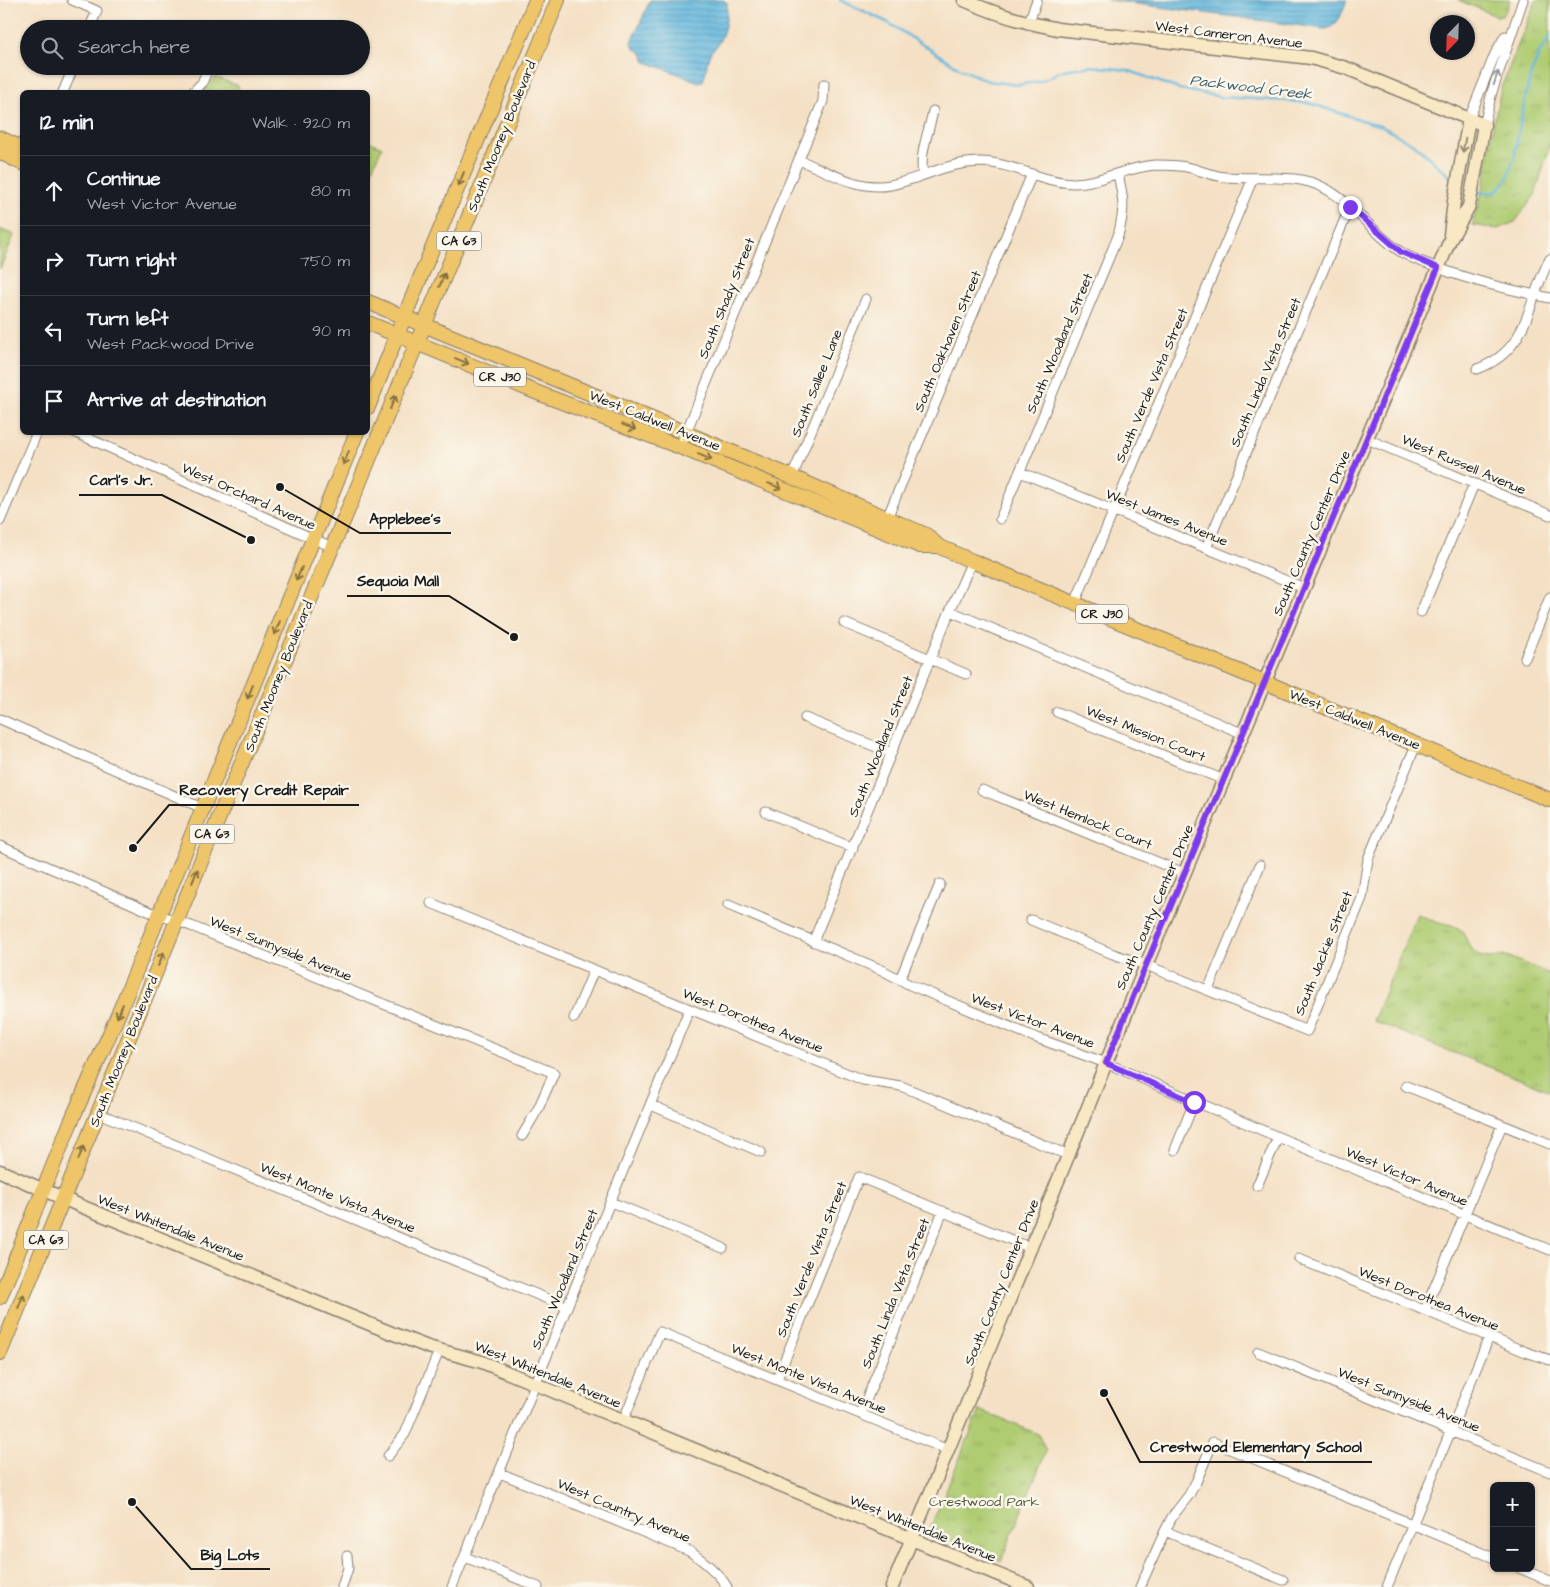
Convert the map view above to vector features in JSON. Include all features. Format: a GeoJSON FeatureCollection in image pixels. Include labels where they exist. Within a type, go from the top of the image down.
{"type":"FeatureCollection","features":[{"type":"Feature","properties":{"kind":"main road","name":"South Mooney Boulevard"},"geometry":{"type":"LineString","coordinates":[[370,402],[536,0]]}},
{"type":"Feature","properties":{"kind":"main road"},"geometry":{"type":"LineString","coordinates":[[522,85],[516,79],[517,70],[546,0]]}},
{"type":"Feature","properties":{"kind":"main road","name":"South Mooney Boulevard"},"geometry":{"type":"LineString","coordinates":[[0,1354],[176,921],[558,0]]}},
{"type":"Feature","properties":{"kind":"main road"},"geometry":{"type":"LineString","coordinates":[[478,194],[477,171],[510,90],[509,83],[504,79]]}},
{"type":"Feature","properties":{"kind":"main road"},"geometry":{"type":"LineString","coordinates":[[0,138],[20,147]]}},
{"type":"Feature","properties":{"kind":"main road","name":"West Caldwell Avenue"},"geometry":{"type":"LineString","coordinates":[[370,303],[926,534],[938,546],[972,561],[1550,800]]}},
{"type":"Feature","properties":{"kind":"main road","name":"West Caldwell Avenue"},"geometry":{"type":"LineString","coordinates":[[370,323],[538,393],[680,447],[920,546],[938,546]]}},
{"type":"Feature","properties":{"kind":"main road","name":"South Mooney Boulevard"},"geometry":{"type":"LineString","coordinates":[[0,1297],[90,1075],[118,1015],[356,435]]}},
{"type":"Feature","properties":{"kind":"main road"},"geometry":{"type":"LineString","coordinates":[[805,499],[824,500],[877,522],[883,523],[887,518]]}},
{"type":"Feature","properties":{"kind":"street"},"geometry":{"type":"LineString","coordinates":[[72,0],[97,11],[93,20]]}},
{"type":"Feature","properties":{"kind":"street","name":"West Cameron Avenue"},"geometry":{"type":"LineString","coordinates":[[964,0],[989,11],[1028,24],[1311,58],[1346,68],[1484,125]]}},
{"type":"Feature","properties":{"kind":"street"},"geometry":{"type":"LineString","coordinates":[[1028,24],[1037,0]]}},
{"type":"Feature","properties":{"kind":"street","name":"South County Center Drive"},"geometry":{"type":"LineString","coordinates":[[892,1587],[1184,873],[1244,734],[1438,268],[1450,240],[1469,206],[1492,92],[1523,0]]}},
{"type":"Feature","properties":{"kind":"street","name":"South County Center Drive"},"geometry":{"type":"LineString","coordinates":[[1450,240],[1454,200],[1469,119],[1495,54],[1517,14]]}},
{"type":"Feature","properties":{"kind":"street"},"geometry":{"type":"LineString","coordinates":[[64,90],[70,75]]}},
{"type":"Feature","properties":{"kind":"street"},"geometry":{"type":"LineString","coordinates":[[195,90],[202,83],[205,75]]}},
{"type":"Feature","properties":{"kind":"street","name":"South Shady Street"},"geometry":{"type":"LineString","coordinates":[[680,447],[823,101],[824,84]]}},
{"type":"Feature","properties":{"kind":"street"},"geometry":{"type":"LineString","coordinates":[[923,175],[922,157],[933,111]]}},
{"type":"Feature","properties":{"kind":"street"},"geometry":{"type":"LineString","coordinates":[[799,160],[863,185],[890,185],[960,163],[982,162],[999,164],[1049,180],[1072,183],[1096,181],[1136,168],[1155,165],[1189,168],[1224,177],[1293,179],[1313,183],[1325,188],[1350,207],[1401,252],[1470,280],[1550,298]]}},
{"type":"Feature","properties":{"kind":"street","name":"South Oakhaven Street"},"geometry":{"type":"LineString","coordinates":[[887,518],[1032,174]]}},
{"type":"Feature","properties":{"kind":"street","name":"South Woodland Street"},"geometry":{"type":"LineString","coordinates":[[1000,519],[1118,236],[1124,203],[1118,174]]}},
{"type":"Feature","properties":{"kind":"street","name":"South Verde Vista Street"},"geometry":{"type":"LineString","coordinates":[[1075,603],[1253,178]]}},
{"type":"Feature","properties":{"kind":"street","name":"South Linda Vista Street"},"geometry":{"type":"LineString","coordinates":[[1206,548],[1350,207]]}},
{"type":"Feature","properties":{"kind":"street"},"geometry":{"type":"LineString","coordinates":[[1478,369],[1491,365],[1506,354],[1521,333],[1530,313],[1543,271],[1550,258]]}},
{"type":"Feature","properties":{"kind":"street","name":"South Sallee Lane"},"geometry":{"type":"LineString","coordinates":[[792,477],[866,299]]}},
{"type":"Feature","properties":{"kind":"street"},"geometry":{"type":"LineString","coordinates":[[0,521],[36,435]]}},
{"type":"Feature","properties":{"kind":"street","name":"West Orchard Avenue"},"geometry":{"type":"LineString","coordinates":[[81,435],[332,547]]}},
{"type":"Feature","properties":{"kind":"street","name":"West Russell Avenue"},"geometry":{"type":"LineString","coordinates":[[1367,439],[1550,515]]}},
{"type":"Feature","properties":{"kind":"street","name":"West James Avenue"},"geometry":{"type":"LineString","coordinates":[[1020,472],[1304,588]]}},
{"type":"Feature","properties":{"kind":"street"},"geometry":{"type":"LineString","coordinates":[[1421,612],[1474,484]]}},
{"type":"Feature","properties":{"kind":"street","name":"South Woodland Street"},"geometry":{"type":"LineString","coordinates":[[814,942],[972,561]]}},
{"type":"Feature","properties":{"kind":"street"},"geometry":{"type":"LineString","coordinates":[[1525,658],[1550,597]]}},
{"type":"Feature","properties":{"kind":"street"},"geometry":{"type":"LineString","coordinates":[[950,611],[1244,734]]}},
{"type":"Feature","properties":{"kind":"street"},"geometry":{"type":"LineString","coordinates":[[844,623],[966,674]]}},
{"type":"Feature","properties":{"kind":"street","name":"West Mission Court"},"geometry":{"type":"LineString","coordinates":[[1057,712],[1224,780]]}},
{"type":"Feature","properties":{"kind":"street"},"geometry":{"type":"LineString","coordinates":[[805,718],[891,753]]}},
{"type":"Feature","properties":{"kind":"street"},"geometry":{"type":"LineString","coordinates":[[0,719],[202,808]]}},
{"type":"Feature","properties":{"kind":"street","name":"South Jackie Street"},"geometry":{"type":"LineString","coordinates":[[1208,990],[1307,1031],[1362,898],[1368,859],[1416,745]]}},
{"type":"Feature","properties":{"kind":"street","name":"West Hemlock Court"},"geometry":{"type":"LineString","coordinates":[[982,790],[1184,873]]}},
{"type":"Feature","properties":{"kind":"street"},"geometry":{"type":"LineString","coordinates":[[766,812],[853,848]]}},
{"type":"Feature","properties":{"kind":"street","name":"West Sunnyside Avenue"},"geometry":{"type":"LineString","coordinates":[[0,846],[158,915],[554,1072],[538,1109],[522,1136]]}},
{"type":"Feature","properties":{"kind":"street"},"geometry":{"type":"LineString","coordinates":[[1031,920],[1112,954],[1146,965],[1208,990],[1260,865]]}},
{"type":"Feature","properties":{"kind":"street"},"geometry":{"type":"LineString","coordinates":[[900,979],[940,884]]}},
{"type":"Feature","properties":{"kind":"street","name":"West Dorothea Avenue"},"geometry":{"type":"LineString","coordinates":[[431,903],[863,1080],[901,1086],[1068,1155]]}},
{"type":"Feature","properties":{"kind":"street","name":"West Victor Avenue"},"geometry":{"type":"LineString","coordinates":[[728,906],[1034,1037],[1106,1063],[1194,1102],[1550,1250]]}},
{"type":"Feature","properties":{"kind":"street"},"geometry":{"type":"LineString","coordinates":[[574,1018],[594,970]]}},
{"type":"Feature","properties":{"kind":"street","name":"South Woodland Street"},"geometry":{"type":"LineString","coordinates":[[452,1587],[690,1010]]}},
{"type":"Feature","properties":{"kind":"street"},"geometry":{"type":"LineString","coordinates":[[1406,1086],[1550,1144]]}},
{"type":"Feature","properties":{"kind":"street"},"geometry":{"type":"LineString","coordinates":[[1175,1150],[1194,1102]]}},
{"type":"Feature","properties":{"kind":"street"},"geometry":{"type":"LineString","coordinates":[[652,1105],[761,1152]]}},
{"type":"Feature","properties":{"kind":"street","name":"West Monte Vista Avenue"},"geometry":{"type":"LineString","coordinates":[[98,1113],[567,1307]]}},
{"type":"Feature","properties":{"kind":"street"},"geometry":{"type":"LineString","coordinates":[[1425,1310],[1502,1125]]}},
{"type":"Feature","properties":{"kind":"street"},"geometry":{"type":"LineString","coordinates":[[1257,1186],[1278,1137]]}},
{"type":"Feature","properties":{"kind":"street","name":"West Whitendale Avenue"},"geometry":{"type":"LineString","coordinates":[[0,1171],[378,1328],[438,1351],[482,1362],[1028,1587]]}},
{"type":"Feature","properties":{"kind":"street","name":"South Verde Vista Street"},"geometry":{"type":"LineString","coordinates":[[776,1379],[859,1177],[944,1211]]}},
{"type":"Feature","properties":{"kind":"street"},"geometry":{"type":"LineString","coordinates":[[611,1202],[723,1248]]}},
{"type":"Feature","properties":{"kind":"street"},"geometry":{"type":"LineString","coordinates":[[944,1211],[1031,1248]]}},
{"type":"Feature","properties":{"kind":"street","name":"South Linda Vista Street"},"geometry":{"type":"LineString","coordinates":[[861,1413],[944,1211]]}},
{"type":"Feature","properties":{"kind":"street","name":"West Dorothea Avenue"},"geometry":{"type":"LineString","coordinates":[[1299,1260],[1550,1360]]}},
{"type":"Feature","properties":{"kind":"street","name":"West Monte Vista Avenue"},"geometry":{"type":"LineString","coordinates":[[623,1421],[660,1332],[948,1450]]}},
{"type":"Feature","properties":{"kind":"street"},"geometry":{"type":"LineString","coordinates":[[1387,1587],[1489,1337]]}},
{"type":"Feature","properties":{"kind":"street"},"geometry":{"type":"LineString","coordinates":[[388,1456],[405,1434],[438,1351]]}},
{"type":"Feature","properties":{"kind":"street","name":"West Sunnyside Avenue"},"geometry":{"type":"LineString","coordinates":[[1258,1352],[1550,1472]]}},
{"type":"Feature","properties":{"kind":"street"},"geometry":{"type":"LineString","coordinates":[[1140,1587],[1172,1517],[1189,1495],[1213,1442],[1490,1556]]}},
{"type":"Feature","properties":{"kind":"street","name":"West Country Avenue"},"geometry":{"type":"LineString","coordinates":[[500,1472],[689,1551],[705,1562],[722,1579],[727,1587]]}},
{"type":"Feature","properties":{"kind":"street"},"geometry":{"type":"LineString","coordinates":[[1165,1531],[1283,1580]]}},
{"type":"Feature","properties":{"kind":"street"},"geometry":{"type":"LineString","coordinates":[[342,1587],[348,1568],[347,1556]]}},
{"type":"Feature","properties":{"kind":"street"},"geometry":{"type":"LineString","coordinates":[[465,1557],[538,1587]]}},
{"type":"Feature","properties":{"kind":"street"},"geometry":{"type":"LineString","coordinates":[[1529,1572],[1550,1581]]}},
{"type":"Feature","properties":{"kind":"green space"},"geometry":{"type":"Polygon","coordinates":[[[1458,0],[1510,0],[1502,16],[1496,16],[1458,0]]]}},
{"type":"Feature","properties":{"kind":"green space"},"geometry":{"type":"Polygon","coordinates":[[[1536,0],[1550,0],[1550,144],[1535,195],[1515,222],[1497,229],[1472,225],[1484,185],[1501,88],[1536,0]]]}},
{"type":"Feature","properties":{"kind":"green space"},"geometry":{"type":"Polygon","coordinates":[[[215,77],[239,86],[237,90],[204,90],[215,77]]]}},
{"type":"Feature","properties":{"kind":"green space"},"geometry":{"type":"Polygon","coordinates":[[[370,142],[382,147],[370,174],[370,142]]]}},
{"type":"Feature","properties":{"kind":"green space"},"geometry":{"type":"Polygon","coordinates":[[[0,229],[14,235],[0,269],[0,229]]]}},
{"type":"Feature","properties":{"kind":"green space"},"geometry":{"type":"Polygon","coordinates":[[[1417,914],[1439,923],[1456,927],[1462,931],[1471,949],[1480,956],[1489,958],[1507,956],[1550,974],[1550,1091],[1373,1021],[1417,914]]]}},
{"type":"Feature","properties":{"kind":"green space","name":"Crestwood Park"},"geometry":{"type":"Polygon","coordinates":[[[980,1410],[1038,1434],[1046,1451],[1001,1561],[929,1531],[980,1410]]]}},
{"type":"Feature","properties":{"kind":"water"},"geometry":{"type":"Polygon","coordinates":[[[650,0],[724,0],[727,3],[724,31],[711,53],[703,81],[699,82],[646,62],[642,53],[634,48],[632,42],[650,0]]]}},
{"type":"Feature","properties":{"kind":"water"},"geometry":{"type":"Polygon","coordinates":[[[1107,0],[1347,0],[1337,22],[1330,28],[1325,29],[1107,0]]]}},
{"type":"Feature","properties":{"kind":"waterway","name":"Packwood Creek"},"geometry":{"type":"LineString","coordinates":[[840,0],[887,22],[961,69],[988,81],[1018,85],[1041,81],[1063,70],[1091,66],[1127,70],[1179,89],[1221,97],[1309,103],[1383,127],[1415,145],[1454,180]]}},
{"type":"Feature","properties":{"kind":"waterway","name":"Packwood Creek"},"geometry":{"type":"LineString","coordinates":[[1476,191],[1484,193],[1496,192],[1507,180],[1515,154],[1530,77],[1540,51],[1550,37]]}},
{"type":"Feature","properties":{"kind":"place","name":"Applebee's"},"geometry":{"type":"Point","coordinates":[280,487]}},
{"type":"Feature","properties":{"kind":"place","name":"Carl's Jr."},"geometry":{"type":"Point","coordinates":[251,540]}},
{"type":"Feature","properties":{"kind":"place","name":"Sequoia Mall"},"geometry":{"type":"Point","coordinates":[514,637]}},
{"type":"Feature","properties":{"kind":"place","name":"Recovery Credit Repair"},"geometry":{"type":"Point","coordinates":[133,848]}},
{"type":"Feature","properties":{"kind":"place","name":"Crestwood Elementary School"},"geometry":{"type":"Point","coordinates":[1104,1393]}},
{"type":"Feature","properties":{"kind":"place","name":"Big Lots"},"geometry":{"type":"Point","coordinates":[132,1502]}},
{"type":"Feature","properties":{"kind":"route"},"geometry":{"type":"LineString","coordinates":[[1194,1102],[1106,1063],[1438,268],[1401,252],[1350,207]]}}]}
